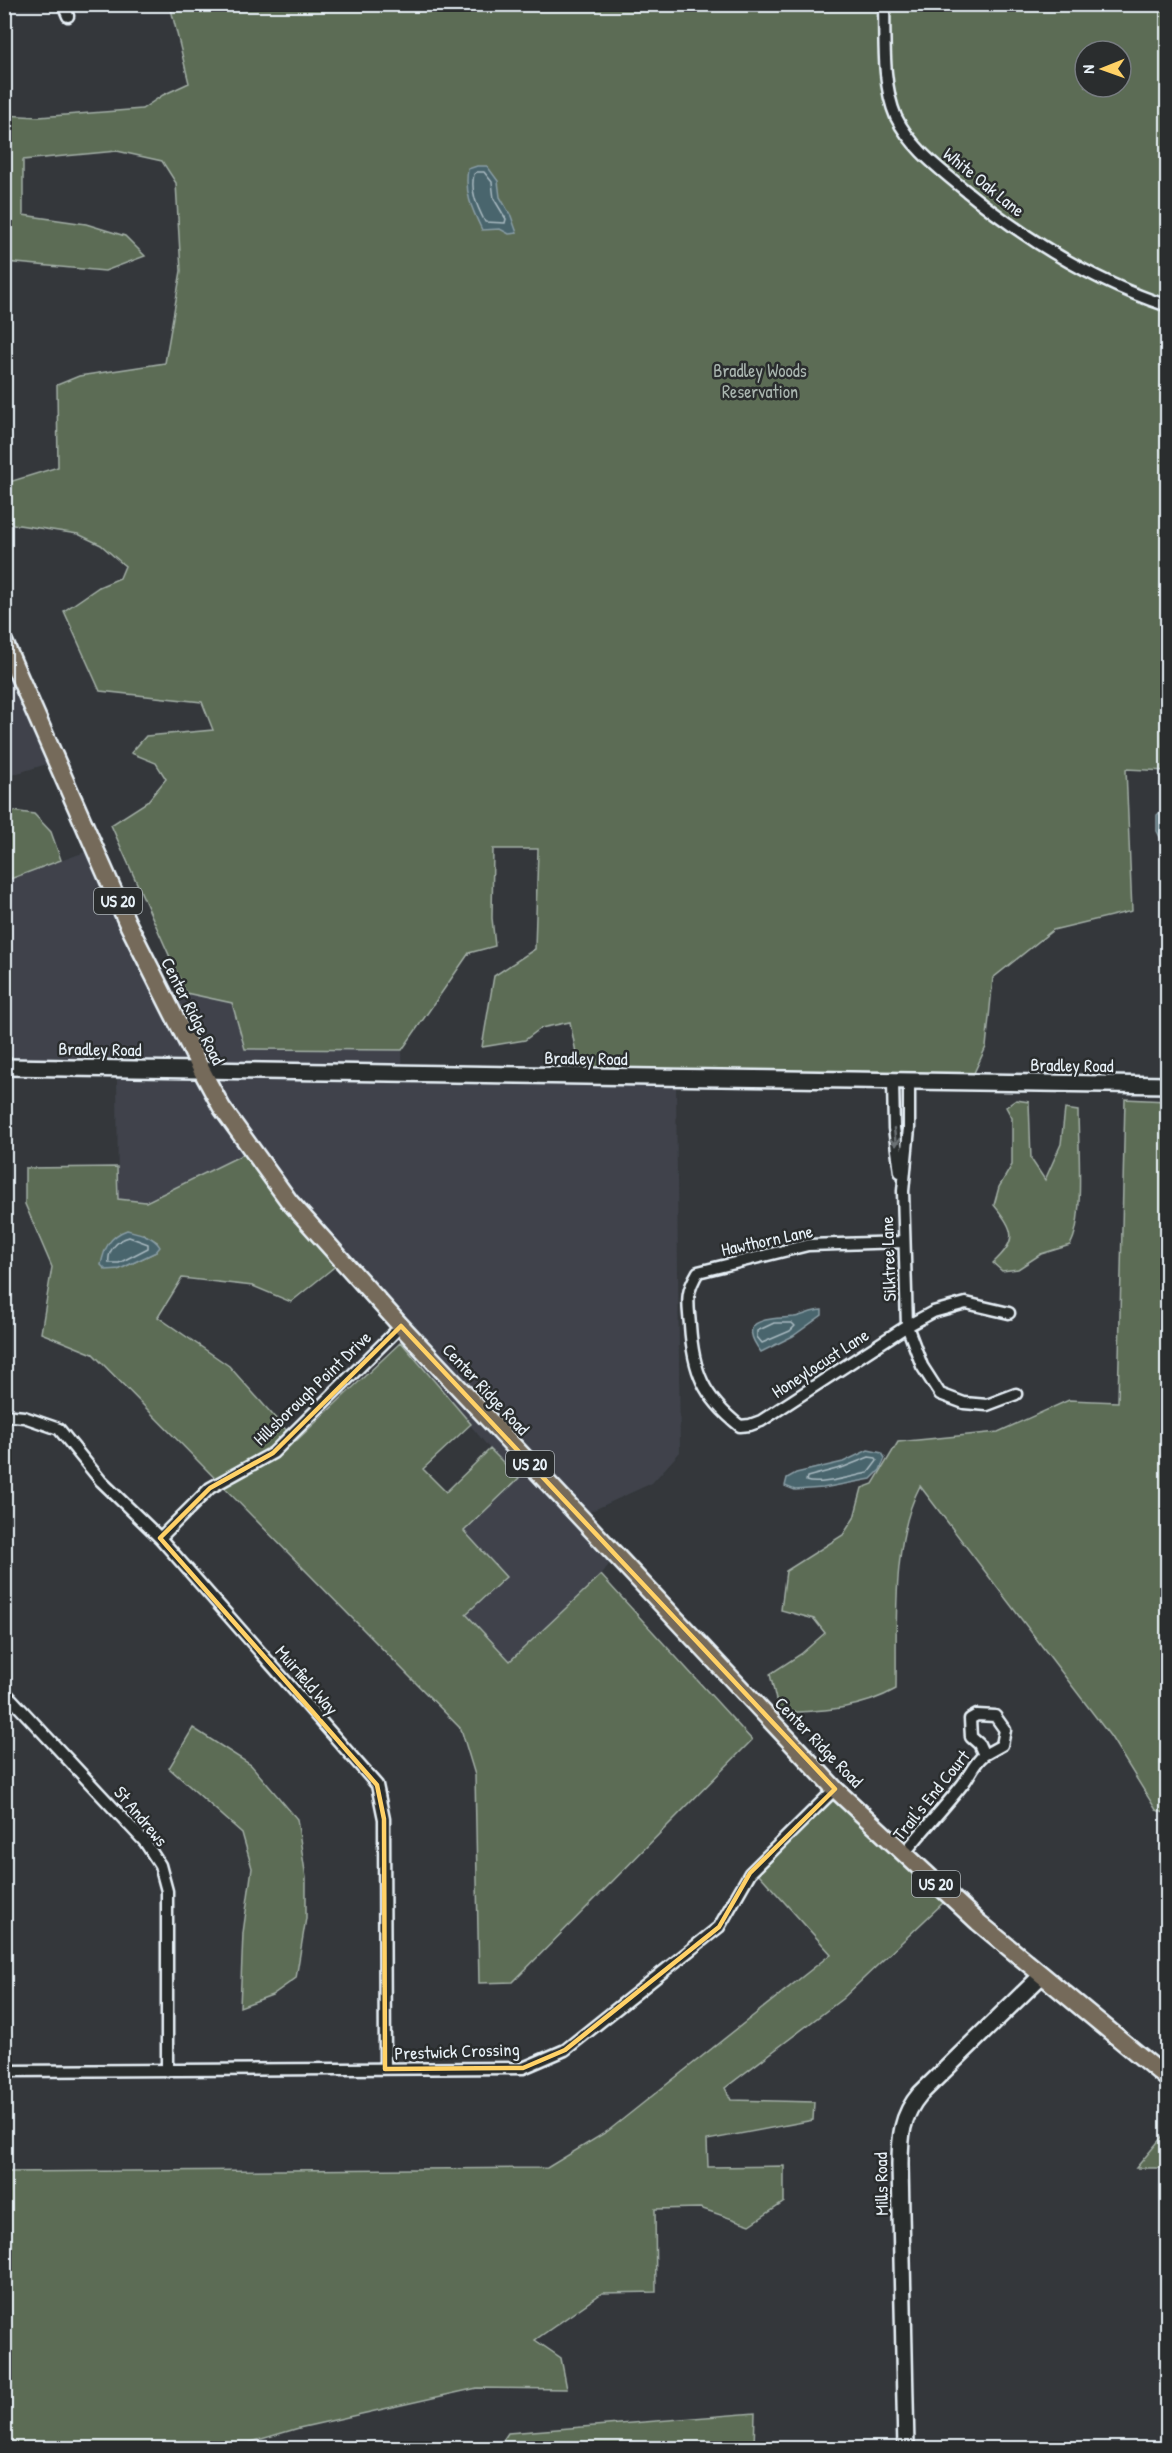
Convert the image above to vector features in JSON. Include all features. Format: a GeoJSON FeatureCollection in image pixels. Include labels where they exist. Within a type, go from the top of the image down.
{"type":"FeatureCollection","features":[{"type":"Feature","properties":{"kind":"main road","name":"Center Ridge Road"},"geometry":{"type":"LineString","coordinates":[[4,642],[127,922],[202,1071],[222,1108],[289,1201],[401,1326],[835,1789],[903,1855],[1167,2079]]}},
{"type":"Feature","properties":{"kind":"street"},"geometry":{"type":"LineString","coordinates":[[63,4],[68,16]]}},
{"type":"Feature","properties":{"kind":"street","name":"White Oak Lane"},"geometry":{"type":"LineString","coordinates":[[884,4],[886,75],[895,115],[910,142],[1002,221],[1072,264],[1138,297],[1167,306]]}},
{"type":"Feature","properties":{"kind":"street","name":"Bradley Road"},"geometry":{"type":"LineString","coordinates":[[4,1067],[901,1083],[1167,1085]]}},
{"type":"Feature","properties":{"kind":"street","name":"Silktree Lane"},"geometry":{"type":"LineString","coordinates":[[901,1083],[894,1128],[903,1191]]}},
{"type":"Feature","properties":{"kind":"street","name":"Silktree Lane"},"geometry":{"type":"LineString","coordinates":[[901,1083],[909,1128],[903,1191],[907,1326],[921,1366],[940,1394],[964,1403],[987,1405],[1016,1394]]}},
{"type":"Feature","properties":{"kind":"street","name":"Hawthorn Lane"},"geometry":{"type":"LineString","coordinates":[[750,1425],[740,1425],[722,1411],[705,1389],[696,1370],[687,1293],[698,1272],[808,1245],[903,1242]]}},
{"type":"Feature","properties":{"kind":"street","name":"Honeylocust Lane"},"geometry":{"type":"LineString","coordinates":[[750,1425],[933,1312],[966,1303],[1009,1313]]}},
{"type":"Feature","properties":{"kind":"street","name":"Hillsborough Point Drive"},"geometry":{"type":"LineString","coordinates":[[160,1538],[210,1488],[273,1453],[401,1326]]}},
{"type":"Feature","properties":{"kind":"street","name":"Muirfield Way"},"geometry":{"type":"LineString","coordinates":[[4,1415],[24,1417],[59,1429],[102,1481],[160,1538],[377,1785],[384,1819],[385,2070]]}},
{"type":"Feature","properties":{"kind":"street","name":"St Andrews"},"geometry":{"type":"LineString","coordinates":[[4,1691],[145,1842],[160,1865],[167,1891],[167,2071]]}},
{"type":"Feature","properties":{"kind":"street","name":"Trail's End Court"},"geometry":{"type":"LineString","coordinates":[[903,1855],[963,1784],[972,1767],[984,1755]]}},
{"type":"Feature","properties":{"kind":"street","name":"Prestwick Crossing"},"geometry":{"type":"LineString","coordinates":[[4,2071],[523,2068],[565,2050],[719,1927],[750,1873],[835,1789]]}},
{"type":"Feature","properties":{"kind":"street","name":"Mills Road"},"geometry":{"type":"LineString","coordinates":[[906,2448],[900,2165],[902,2126],[909,2109],[920,2094],[1042,1975]]}},
{"type":"Feature","properties":{"kind":"highlighted area"},"geometry":{"type":"Polygon","coordinates":[[[401,1326],[835,1789],[750,1873],[719,1927],[565,2050],[523,2068],[385,2069],[384,1819],[377,1785],[160,1538],[210,1488],[273,1453],[401,1326]]]}},
{"type":"Feature","properties":{"kind":"shaded area"},"geometry":{"type":"Polygon","coordinates":[[[4,656],[50,763],[5,777],[4,777],[4,656]]]}},
{"type":"Feature","properties":{"kind":"shaded area"},"geometry":{"type":"Polygon","coordinates":[[[88,851],[161,1000],[186,993],[232,1003],[246,1049],[402,1050],[403,1080],[676,1085],[680,1452],[652,1483],[585,1514],[619,1551],[601,1575],[509,1662],[465,1613],[464,1531],[518,1478],[490,1449],[246,1153],[146,1202],[118,1200],[117,1075],[5,1073],[5,881],[88,851]]]}},
{"type":"Feature","properties":{"kind":"green space","name":"Bradley Woods Reservation"},"geometry":{"type":"Polygon","coordinates":[[[170,5],[1167,5],[1168,771],[1126,769],[1132,911],[1053,930],[993,978],[986,1047],[973,1075],[579,1068],[570,1022],[541,1028],[525,1040],[482,1047],[494,976],[535,949],[538,849],[493,849],[492,918],[495,946],[469,953],[402,1050],[245,1049],[232,1003],[186,993],[111,825],[147,802],[166,779],[156,763],[131,753],[146,736],[213,730],[202,702],[100,691],[64,611],[99,587],[120,578],[125,566],[101,545],[78,534],[6,523],[5,500],[6,483],[58,467],[57,385],[79,376],[165,363],[181,271],[176,183],[162,161],[117,151],[23,160],[23,215],[86,224],[125,236],[145,256],[105,271],[5,262],[4,115],[39,117],[142,109],[163,95],[189,83],[170,5]]]}},
{"type":"Feature","properties":{"kind":"green space"},"geometry":{"type":"Polygon","coordinates":[[[5,810],[34,814],[51,832],[61,860],[5,881],[5,810]]]}},
{"type":"Feature","properties":{"kind":"green space"},"geometry":{"type":"Polygon","coordinates":[[[1125,1099],[1167,1101],[1167,1814],[1156,1810],[1111,1737],[920,1486],[904,1532],[900,1558],[896,1612],[896,1689],[854,1705],[779,1713],[770,1674],[801,1654],[825,1633],[814,1619],[781,1610],[786,1571],[843,1535],[854,1518],[862,1488],[873,1484],[898,1442],[998,1432],[1069,1400],[1118,1402],[1125,1099]]]}},
{"type":"Feature","properties":{"kind":"green space"},"geometry":{"type":"Polygon","coordinates":[[[1016,1100],[1029,1102],[1031,1159],[1045,1180],[1061,1144],[1065,1109],[1078,1111],[1078,1219],[1070,1245],[1041,1254],[1018,1269],[1002,1271],[993,1263],[1007,1248],[1011,1235],[1010,1229],[994,1205],[999,1187],[1012,1165],[1012,1118],[1006,1107],[1016,1100]]]}},
{"type":"Feature","properties":{"kind":"green space"},"geometry":{"type":"Polygon","coordinates":[[[246,1153],[338,1264],[291,1302],[253,1286],[182,1278],[158,1317],[229,1366],[296,1441],[401,1342],[471,1424],[423,1469],[446,1492],[490,1449],[519,1478],[464,1531],[506,1577],[466,1614],[510,1661],[601,1575],[752,1740],[513,1982],[479,1983],[475,1775],[461,1729],[93,1354],[41,1333],[52,1267],[25,1204],[25,1168],[117,1167],[118,1199],[146,1202],[246,1153]],[[143,1234],[120,1269],[156,1252],[157,1242],[143,1234]]]}},
{"type":"Feature","properties":{"kind":"green space"},"geometry":{"type":"Polygon","coordinates":[[[193,1728],[251,1765],[297,1819],[306,1878],[306,1918],[296,1978],[272,1995],[240,2007],[243,1933],[252,1868],[242,1833],[169,1768],[193,1728]]]}},
{"type":"Feature","properties":{"kind":"green space"},"geometry":{"type":"Polygon","coordinates":[[[836,1798],[944,1902],[842,1999],[725,2088],[731,2100],[814,2102],[813,2120],[707,2140],[708,2167],[784,2166],[784,2202],[750,2225],[700,2208],[655,2209],[656,2292],[602,2293],[535,2340],[561,2358],[567,2389],[477,2388],[299,2428],[231,2448],[5,2448],[4,2172],[547,2168],[608,2131],[831,1954],[758,1873],[836,1798]]]}},
{"type":"Feature","properties":{"kind":"green space"},"geometry":{"type":"Polygon","coordinates":[[[1167,2131],[1167,2168],[1136,2168],[1167,2131]]]}},
{"type":"Feature","properties":{"kind":"green space"},"geometry":{"type":"Polygon","coordinates":[[[755,2413],[754,2448],[498,2448],[508,2433],[755,2413]]]}},
{"type":"Feature","properties":{"kind":"water"},"geometry":{"type":"Polygon","coordinates":[[[487,166],[498,181],[500,197],[511,216],[517,233],[509,234],[500,229],[482,230],[472,208],[467,186],[468,169],[487,166]]]}},
{"type":"Feature","properties":{"kind":"water"},"geometry":{"type":"Polygon","coordinates":[[[1167,805],[1167,841],[1162,841],[1157,831],[1157,815],[1167,805]]]}},
{"type":"Feature","properties":{"kind":"water"},"geometry":{"type":"Polygon","coordinates":[[[127,1230],[150,1238],[160,1247],[156,1252],[120,1269],[106,1270],[101,1265],[106,1248],[112,1239],[127,1230]]]}},
{"type":"Feature","properties":{"kind":"water"},"geometry":{"type":"Polygon","coordinates":[[[822,1310],[822,1315],[793,1336],[761,1352],[754,1341],[753,1327],[758,1322],[822,1310]]]}},
{"type":"Feature","properties":{"kind":"water"},"geometry":{"type":"Polygon","coordinates":[[[868,1450],[882,1453],[885,1458],[880,1470],[871,1479],[823,1488],[795,1490],[785,1486],[787,1478],[796,1473],[843,1462],[868,1450]]]}}]}
